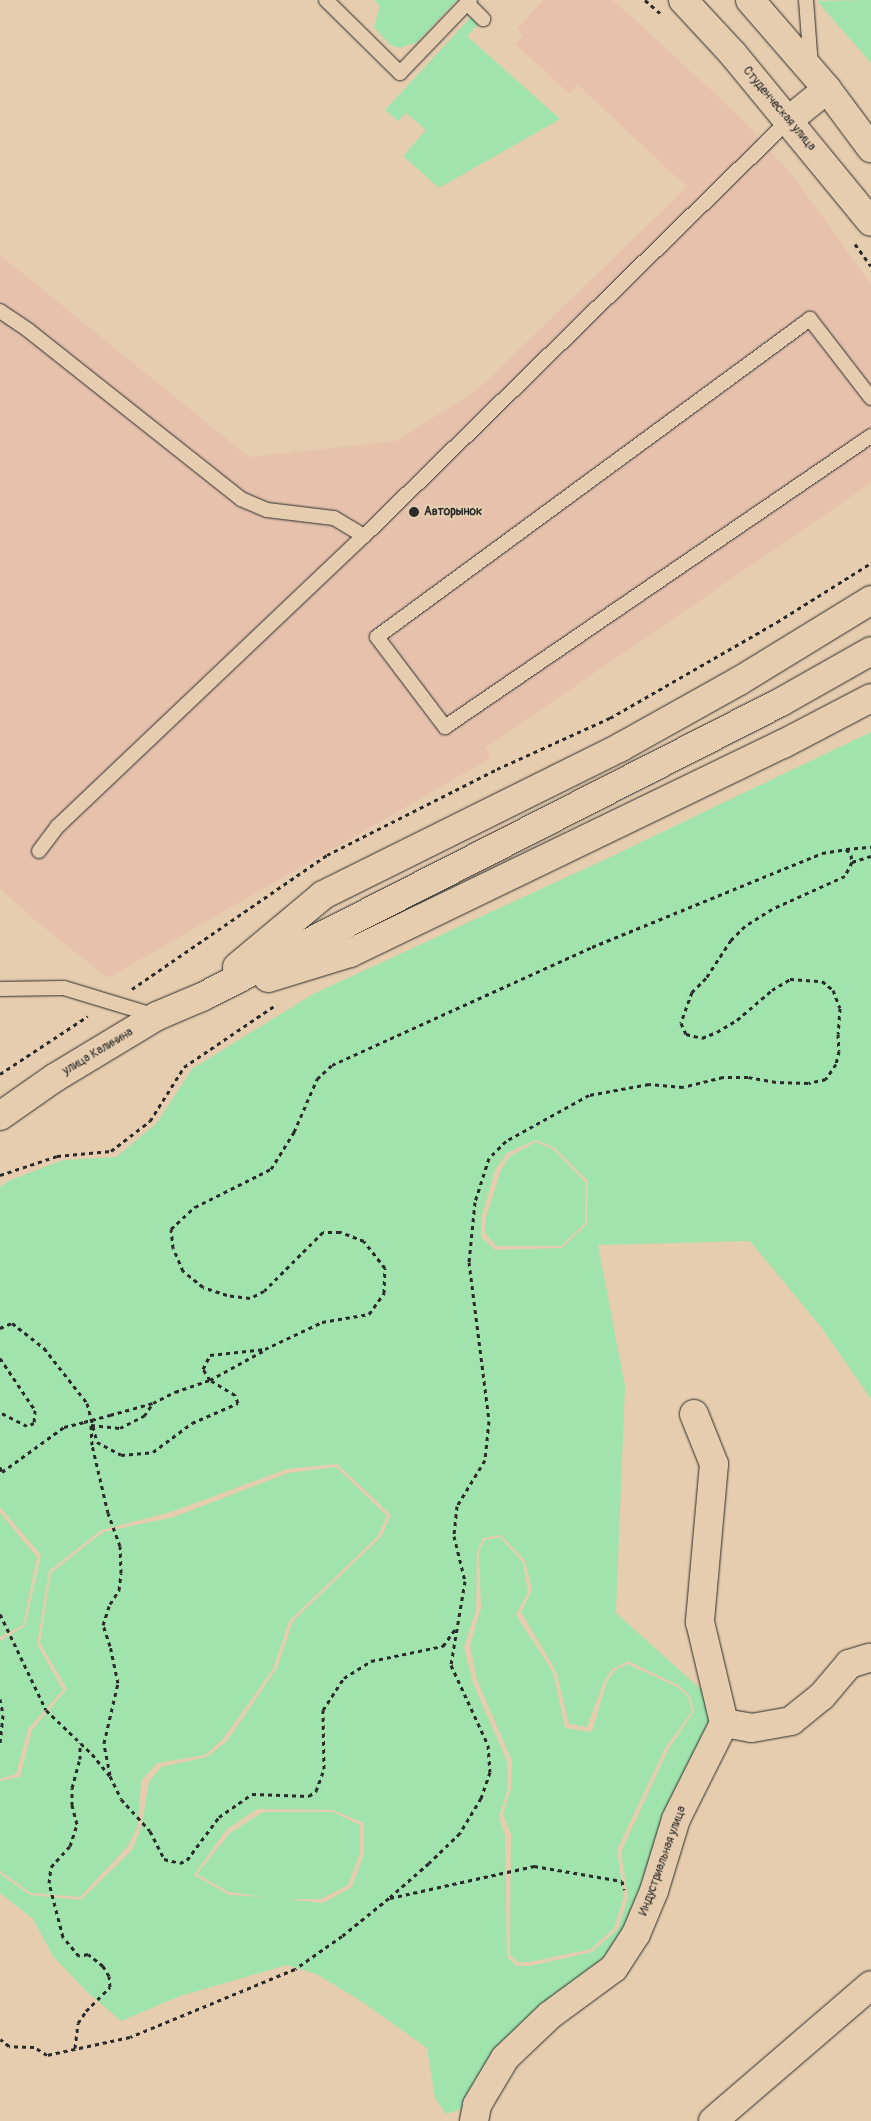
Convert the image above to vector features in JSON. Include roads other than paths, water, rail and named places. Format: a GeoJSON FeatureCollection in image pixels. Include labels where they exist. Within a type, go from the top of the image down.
{"type":"FeatureCollection","features":[{"type":"Feature","properties":{"kind":"main road","name":"Студенческая улица"},"geometry":{"type":"LineString","coordinates":[[683,0],[789,120],[871,222]]}},
{"type":"Feature","properties":{"kind":"main road"},"geometry":{"type":"LineString","coordinates":[[750,0],[819,81],[871,148]]}},
{"type":"Feature","properties":{"kind":"main road"},"geometry":{"type":"LineString","coordinates":[[789,120],[819,81]]}},
{"type":"Feature","properties":{"kind":"main road"},"geometry":{"type":"LineString","coordinates":[[830,627],[871,594]]}},
{"type":"Feature","properties":{"kind":"main road"},"geometry":{"type":"LineString","coordinates":[[202,997],[323,895],[621,747],[739,682],[871,600]]}},
{"type":"Feature","properties":{"kind":"main road"},"geometry":{"type":"LineString","coordinates":[[202,997],[772,707],[871,651]]}},
{"type":"Feature","properties":{"kind":"main road"},"geometry":{"type":"LineString","coordinates":[[202,997],[350,954],[783,744],[871,698]]}},
{"type":"Feature","properties":{"kind":"main road","name":"улица Калинина"},"geometry":{"type":"LineString","coordinates":[[0,1116],[56,1077],[157,1016],[202,997]]}},
{"type":"Feature","properties":{"kind":"main road"},"geometry":{"type":"LineString","coordinates":[[694,1414],[714,1464],[700,1622],[724,1723],[752,1728],[791,1722],[822,1696],[849,1664],[869,1658]]}},
{"type":"Feature","properties":{"kind":"main road","name":"Индустриальная улица"},"geometry":{"type":"LineString","coordinates":[[474,2121],[477,2105],[505,2058],[550,2015],[614,1968],[636,1934],[654,1891],[676,1819],[724,1723]]}},
{"type":"Feature","properties":{"kind":"main road"},"geometry":{"type":"LineString","coordinates":[[713,2121],[871,1985]]}},
{"type":"Feature","properties":{"kind":"lane"},"geometry":{"type":"LineString","coordinates":[[326,0],[400,73],[468,2],[483,19]]}},
{"type":"Feature","properties":{"kind":"lane"},"geometry":{"type":"LineString","coordinates":[[806,0],[819,81]]}},
{"type":"Feature","properties":{"kind":"lane"},"geometry":{"type":"LineString","coordinates":[[39,851],[58,826],[364,536],[789,120]]}},
{"type":"Feature","properties":{"kind":"lane"},"geometry":{"type":"LineString","coordinates":[[0,310],[28,330],[241,499],[267,510],[334,518],[364,536]]}},
{"type":"Feature","properties":{"kind":"lane"},"geometry":{"type":"LineString","coordinates":[[871,398],[810,320],[376,638],[445,727],[871,436]]}},
{"type":"Feature","properties":{"kind":"lane"},"geometry":{"type":"LineString","coordinates":[[0,989],[64,988],[157,1016]]}},
{"type":"Feature","properties":{"kind":"place","name":"Авторынок"},"geometry":{"type":"Point","coordinates":[414,512]}}]}
